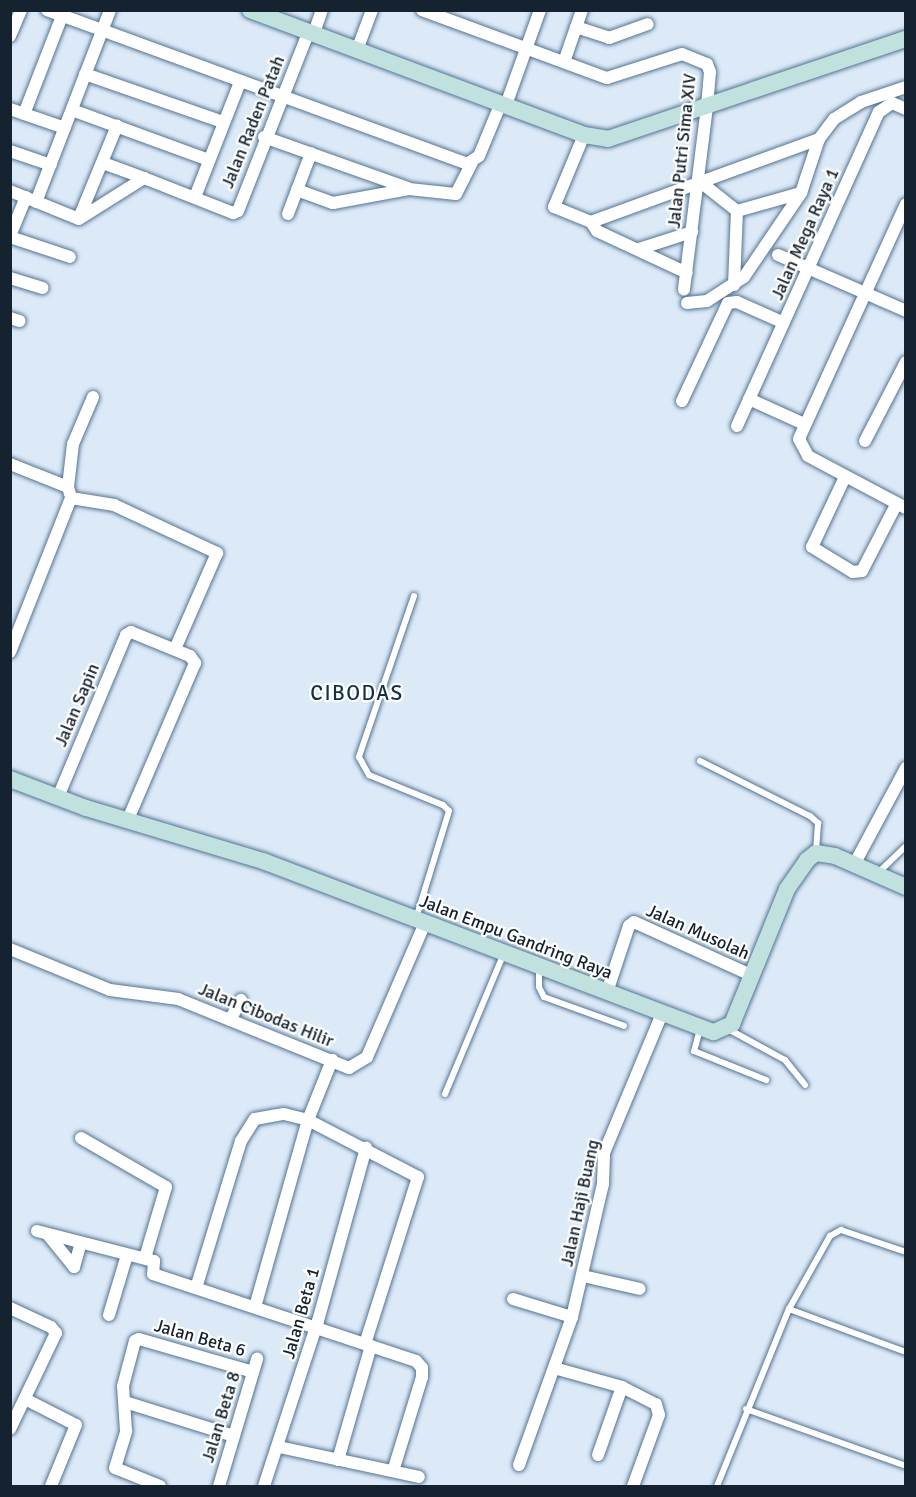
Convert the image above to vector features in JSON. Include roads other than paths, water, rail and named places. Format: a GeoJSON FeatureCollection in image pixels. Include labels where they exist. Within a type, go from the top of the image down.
{"type":"FeatureCollection","features":[{"type":"Feature","properties":{"kind":"street"},"geometry":{"type":"LineString","coordinates":[[10,36],[21,10]]}},
{"type":"Feature","properties":{"kind":"street"},"geometry":{"type":"LineString","coordinates":[[47,10],[464,164],[472,163]]}},
{"type":"Feature","properties":{"kind":"street"},"geometry":{"type":"LineString","coordinates":[[70,258],[10,236],[51,165],[110,10]]}},
{"type":"Feature","properties":{"kind":"street"},"geometry":{"type":"LineString","coordinates":[[250,10],[309,36],[357,50],[584,135],[620,138],[906,39]]}},
{"type":"Feature","properties":{"kind":"street","name":"Jalan Raden Patah"},"geometry":{"type":"LineString","coordinates":[[195,197],[236,213],[281,96],[322,10]]}},
{"type":"Feature","properties":{"kind":"street"},"geometry":{"type":"LineString","coordinates":[[357,50],[372,10]]}},
{"type":"Feature","properties":{"kind":"street","name":"Jalan Putri Sima XIV"},"geometry":{"type":"LineString","coordinates":[[422,10],[609,78],[687,54],[709,68],[707,107],[684,290]]}},
{"type":"Feature","properties":{"kind":"street"},"geometry":{"type":"LineString","coordinates":[[564,62],[582,10]]}},
{"type":"Feature","properties":{"kind":"street"},"geometry":{"type":"LineString","coordinates":[[264,137],[409,189],[456,195],[472,163],[479,156],[503,104],[540,11]]}},
{"type":"Feature","properties":{"kind":"street"},"geometry":{"type":"LineString","coordinates":[[24,114],[62,16]]}},
{"type":"Feature","properties":{"kind":"street"},"geometry":{"type":"LineString","coordinates":[[576,27],[609,38],[648,24]]}},
{"type":"Feature","properties":{"kind":"street"},"geometry":{"type":"LineString","coordinates":[[85,74],[224,122]]}},
{"type":"Feature","properties":{"kind":"street"},"geometry":{"type":"LineString","coordinates":[[103,162],[195,197],[240,82]]}},
{"type":"Feature","properties":{"kind":"street"},"geometry":{"type":"LineString","coordinates":[[687,303],[707,301],[744,277],[801,193],[819,139],[842,112],[906,87]]}},
{"type":"Feature","properties":{"kind":"street","name":"Jalan Mega Raya 1"},"geometry":{"type":"LineString","coordinates":[[736,426],[879,112],[892,103],[906,109]]}},
{"type":"Feature","properties":{"kind":"street"},"geometry":{"type":"LineString","coordinates":[[10,109],[64,128]]}},
{"type":"Feature","properties":{"kind":"street"},"geometry":{"type":"LineString","coordinates":[[72,110],[209,160]]}},
{"type":"Feature","properties":{"kind":"street"},"geometry":{"type":"LineString","coordinates":[[79,219],[117,126]]}},
{"type":"Feature","properties":{"kind":"street"},"geometry":{"type":"LineString","coordinates":[[584,135],[554,207],[591,222],[597,231],[687,273]]}},
{"type":"Feature","properties":{"kind":"street"},"geometry":{"type":"LineString","coordinates":[[591,222],[698,180],[819,139]]}},
{"type":"Feature","properties":{"kind":"street"},"geometry":{"type":"LineString","coordinates":[[10,151],[51,165]]}},
{"type":"Feature","properties":{"kind":"street"},"geometry":{"type":"LineString","coordinates":[[288,214],[311,153]]}},
{"type":"Feature","properties":{"kind":"street"},"geometry":{"type":"LineString","coordinates":[[79,219],[144,178]]}},
{"type":"Feature","properties":{"kind":"street"},"geometry":{"type":"LineString","coordinates":[[698,180],[737,211]]}},
{"type":"Feature","properties":{"kind":"street"},"geometry":{"type":"LineString","coordinates":[[297,190],[333,203],[409,189]]}},
{"type":"Feature","properties":{"kind":"street"},"geometry":{"type":"LineString","coordinates":[[10,191],[79,219]]}},
{"type":"Feature","properties":{"kind":"street"},"geometry":{"type":"LineString","coordinates":[[737,211],[801,193]]}},
{"type":"Feature","properties":{"kind":"street"},"geometry":{"type":"LineString","coordinates":[[845,477],[812,546],[853,572],[862,571],[901,506],[845,477],[802,450],[799,439],[804,424],[867,294],[906,204]]}},
{"type":"Feature","properties":{"kind":"street"},"geometry":{"type":"LineString","coordinates":[[734,285],[737,211]]}},
{"type":"Feature","properties":{"kind":"street"},"geometry":{"type":"LineString","coordinates":[[639,249],[692,232]]}},
{"type":"Feature","properties":{"kind":"street"},"geometry":{"type":"LineString","coordinates":[[778,255],[906,311]]}},
{"type":"Feature","properties":{"kind":"street"},"geometry":{"type":"LineString","coordinates":[[10,278],[42,288]]}},
{"type":"Feature","properties":{"kind":"street"},"geometry":{"type":"LineString","coordinates":[[682,401],[728,303],[737,302],[784,323]]}},
{"type":"Feature","properties":{"kind":"street"},"geometry":{"type":"LineString","coordinates":[[865,441],[906,362]]}},
{"type":"Feature","properties":{"kind":"street"},"geometry":{"type":"LineString","coordinates":[[10,652],[70,492],[73,444],[93,396]]}},
{"type":"Feature","properties":{"kind":"street"},"geometry":{"type":"LineString","coordinates":[[749,399],[804,424]]}},
{"type":"Feature","properties":{"kind":"street"},"geometry":{"type":"LineString","coordinates":[[10,464],[70,492],[114,505],[218,553],[175,649],[193,657],[195,666],[128,819]]}},
{"type":"Feature","properties":{"kind":"street","name":"Jalan Sapin"},"geometry":{"type":"LineString","coordinates":[[58,797],[126,635],[134,634],[175,649]]}},
{"type":"Feature","properties":{"kind":"street"},"geometry":{"type":"LineString","coordinates":[[855,863],[906,768]]}},
{"type":"Feature","properties":{"kind":"street","name":"Jalan Empu Gandring Raya"},"geometry":{"type":"LineString","coordinates":[[10,779],[58,797],[263,861],[700,1028],[714,1032],[727,1029]]}},
{"type":"Feature","properties":{"kind":"street"},"geometry":{"type":"LineString","coordinates":[[727,1029],[796,870],[816,853],[855,863],[906,887]]}},
{"type":"Feature","properties":{"kind":"street","name":"Jalan Cibodas Hilir"},"geometry":{"type":"LineString","coordinates":[[10,949],[110,990],[178,999],[349,1068],[367,1056],[420,921]]}},
{"type":"Feature","properties":{"kind":"street","name":"Jalan Musolah"},"geometry":{"type":"LineString","coordinates":[[607,992],[629,926],[634,922],[751,975]]}},
{"type":"Feature","properties":{"kind":"street"},"geometry":{"type":"LineString","coordinates":[[230,1020],[241,1000]]}},
{"type":"Feature","properties":{"kind":"street","name":"Jalan Haji Buang"},"geometry":{"type":"LineString","coordinates":[[519,1465],[572,1317],[603,1184],[604,1153],[662,1014]]}},
{"type":"Feature","properties":{"kind":"street"},"geometry":{"type":"LineString","coordinates":[[255,1307],[308,1120],[332,1060]]}},
{"type":"Feature","properties":{"kind":"street"},"geometry":{"type":"LineString","coordinates":[[196,1288],[241,1141],[255,1119],[284,1114],[308,1120],[414,1172],[418,1180],[368,1345],[338,1460]]}},
{"type":"Feature","properties":{"kind":"street"},"geometry":{"type":"LineString","coordinates":[[81,1138],[166,1187],[145,1258]]}},
{"type":"Feature","properties":{"kind":"street","name":"Jalan Beta 1"},"geometry":{"type":"LineString","coordinates":[[264,1486],[279,1447],[315,1328],[366,1148]]}},
{"type":"Feature","properties":{"kind":"street"},"geometry":{"type":"LineString","coordinates":[[81,1243],[74,1268],[43,1233],[145,1258],[155,1262],[153,1274],[416,1361],[422,1368],[393,1471]]}},
{"type":"Feature","properties":{"kind":"street"},"geometry":{"type":"LineString","coordinates":[[109,1315],[126,1255]]}},
{"type":"Feature","properties":{"kind":"street"},"geometry":{"type":"LineString","coordinates":[[583,1276],[640,1289]]}},
{"type":"Feature","properties":{"kind":"street"},"geometry":{"type":"LineString","coordinates":[[513,1299],[572,1317]]}},
{"type":"Feature","properties":{"kind":"street"},"geometry":{"type":"LineString","coordinates":[[10,1308],[51,1327],[55,1336],[10,1429]]}},
{"type":"Feature","properties":{"kind":"street","name":"Jalan Beta 6"},"geometry":{"type":"LineString","coordinates":[[124,1402],[123,1386],[137,1339],[253,1372]]}},
{"type":"Feature","properties":{"kind":"street","name":"Jalan Beta 8"},"geometry":{"type":"LineString","coordinates":[[219,1486],[257,1359]]}},
{"type":"Feature","properties":{"kind":"street"},"geometry":{"type":"LineString","coordinates":[[554,1368],[622,1387],[648,1398],[659,1408],[633,1486]]}},
{"type":"Feature","properties":{"kind":"street"},"geometry":{"type":"LineString","coordinates":[[598,1455],[622,1387]]}},
{"type":"Feature","properties":{"kind":"street"},"geometry":{"type":"LineString","coordinates":[[26,1399],[76,1425],[51,1486]]}},
{"type":"Feature","properties":{"kind":"street"},"geometry":{"type":"LineString","coordinates":[[160,1486],[123,1481],[115,1467],[126,1431],[124,1402],[234,1436]]}},
{"type":"Feature","properties":{"kind":"street"},"geometry":{"type":"LineString","coordinates":[[279,1447],[419,1477]]}},
{"type":"Feature","properties":{"kind":"lane"},"geometry":{"type":"LineString","coordinates":[[414,596],[359,757],[369,775],[444,805],[448,811],[449,819],[420,921]]}},
{"type":"Feature","properties":{"kind":"lane"},"geometry":{"type":"LineString","coordinates":[[700,761],[810,816],[818,823],[816,853]]}},
{"type":"Feature","properties":{"kind":"lane"},"geometry":{"type":"LineString","coordinates":[[878,874],[906,846]]}},
{"type":"Feature","properties":{"kind":"lane"},"geometry":{"type":"LineString","coordinates":[[446,1094],[504,953]]}},
{"type":"Feature","properties":{"kind":"lane"},"geometry":{"type":"LineString","coordinates":[[539,966],[539,987],[544,997],[624,1026]]}},
{"type":"Feature","properties":{"kind":"lane"},"geometry":{"type":"LineString","coordinates":[[700,1028],[694,1051],[766,1080]]}},
{"type":"Feature","properties":{"kind":"lane"},"geometry":{"type":"LineString","coordinates":[[727,1029],[785,1060],[805,1085]]}},
{"type":"Feature","properties":{"kind":"lane"},"geometry":{"type":"LineString","coordinates":[[717,1486],[746,1409],[789,1309],[835,1231],[848,1231],[906,1252]]}},
{"type":"Feature","properties":{"kind":"lane"},"geometry":{"type":"LineString","coordinates":[[789,1309],[906,1352]]}},
{"type":"Feature","properties":{"kind":"lane"},"geometry":{"type":"LineString","coordinates":[[746,1409],[906,1466]]}},
{"type":"Feature","properties":{"kind":"district","name":"CIBODAS"},"geometry":{"type":"Point","coordinates":[357,693]}}]}
